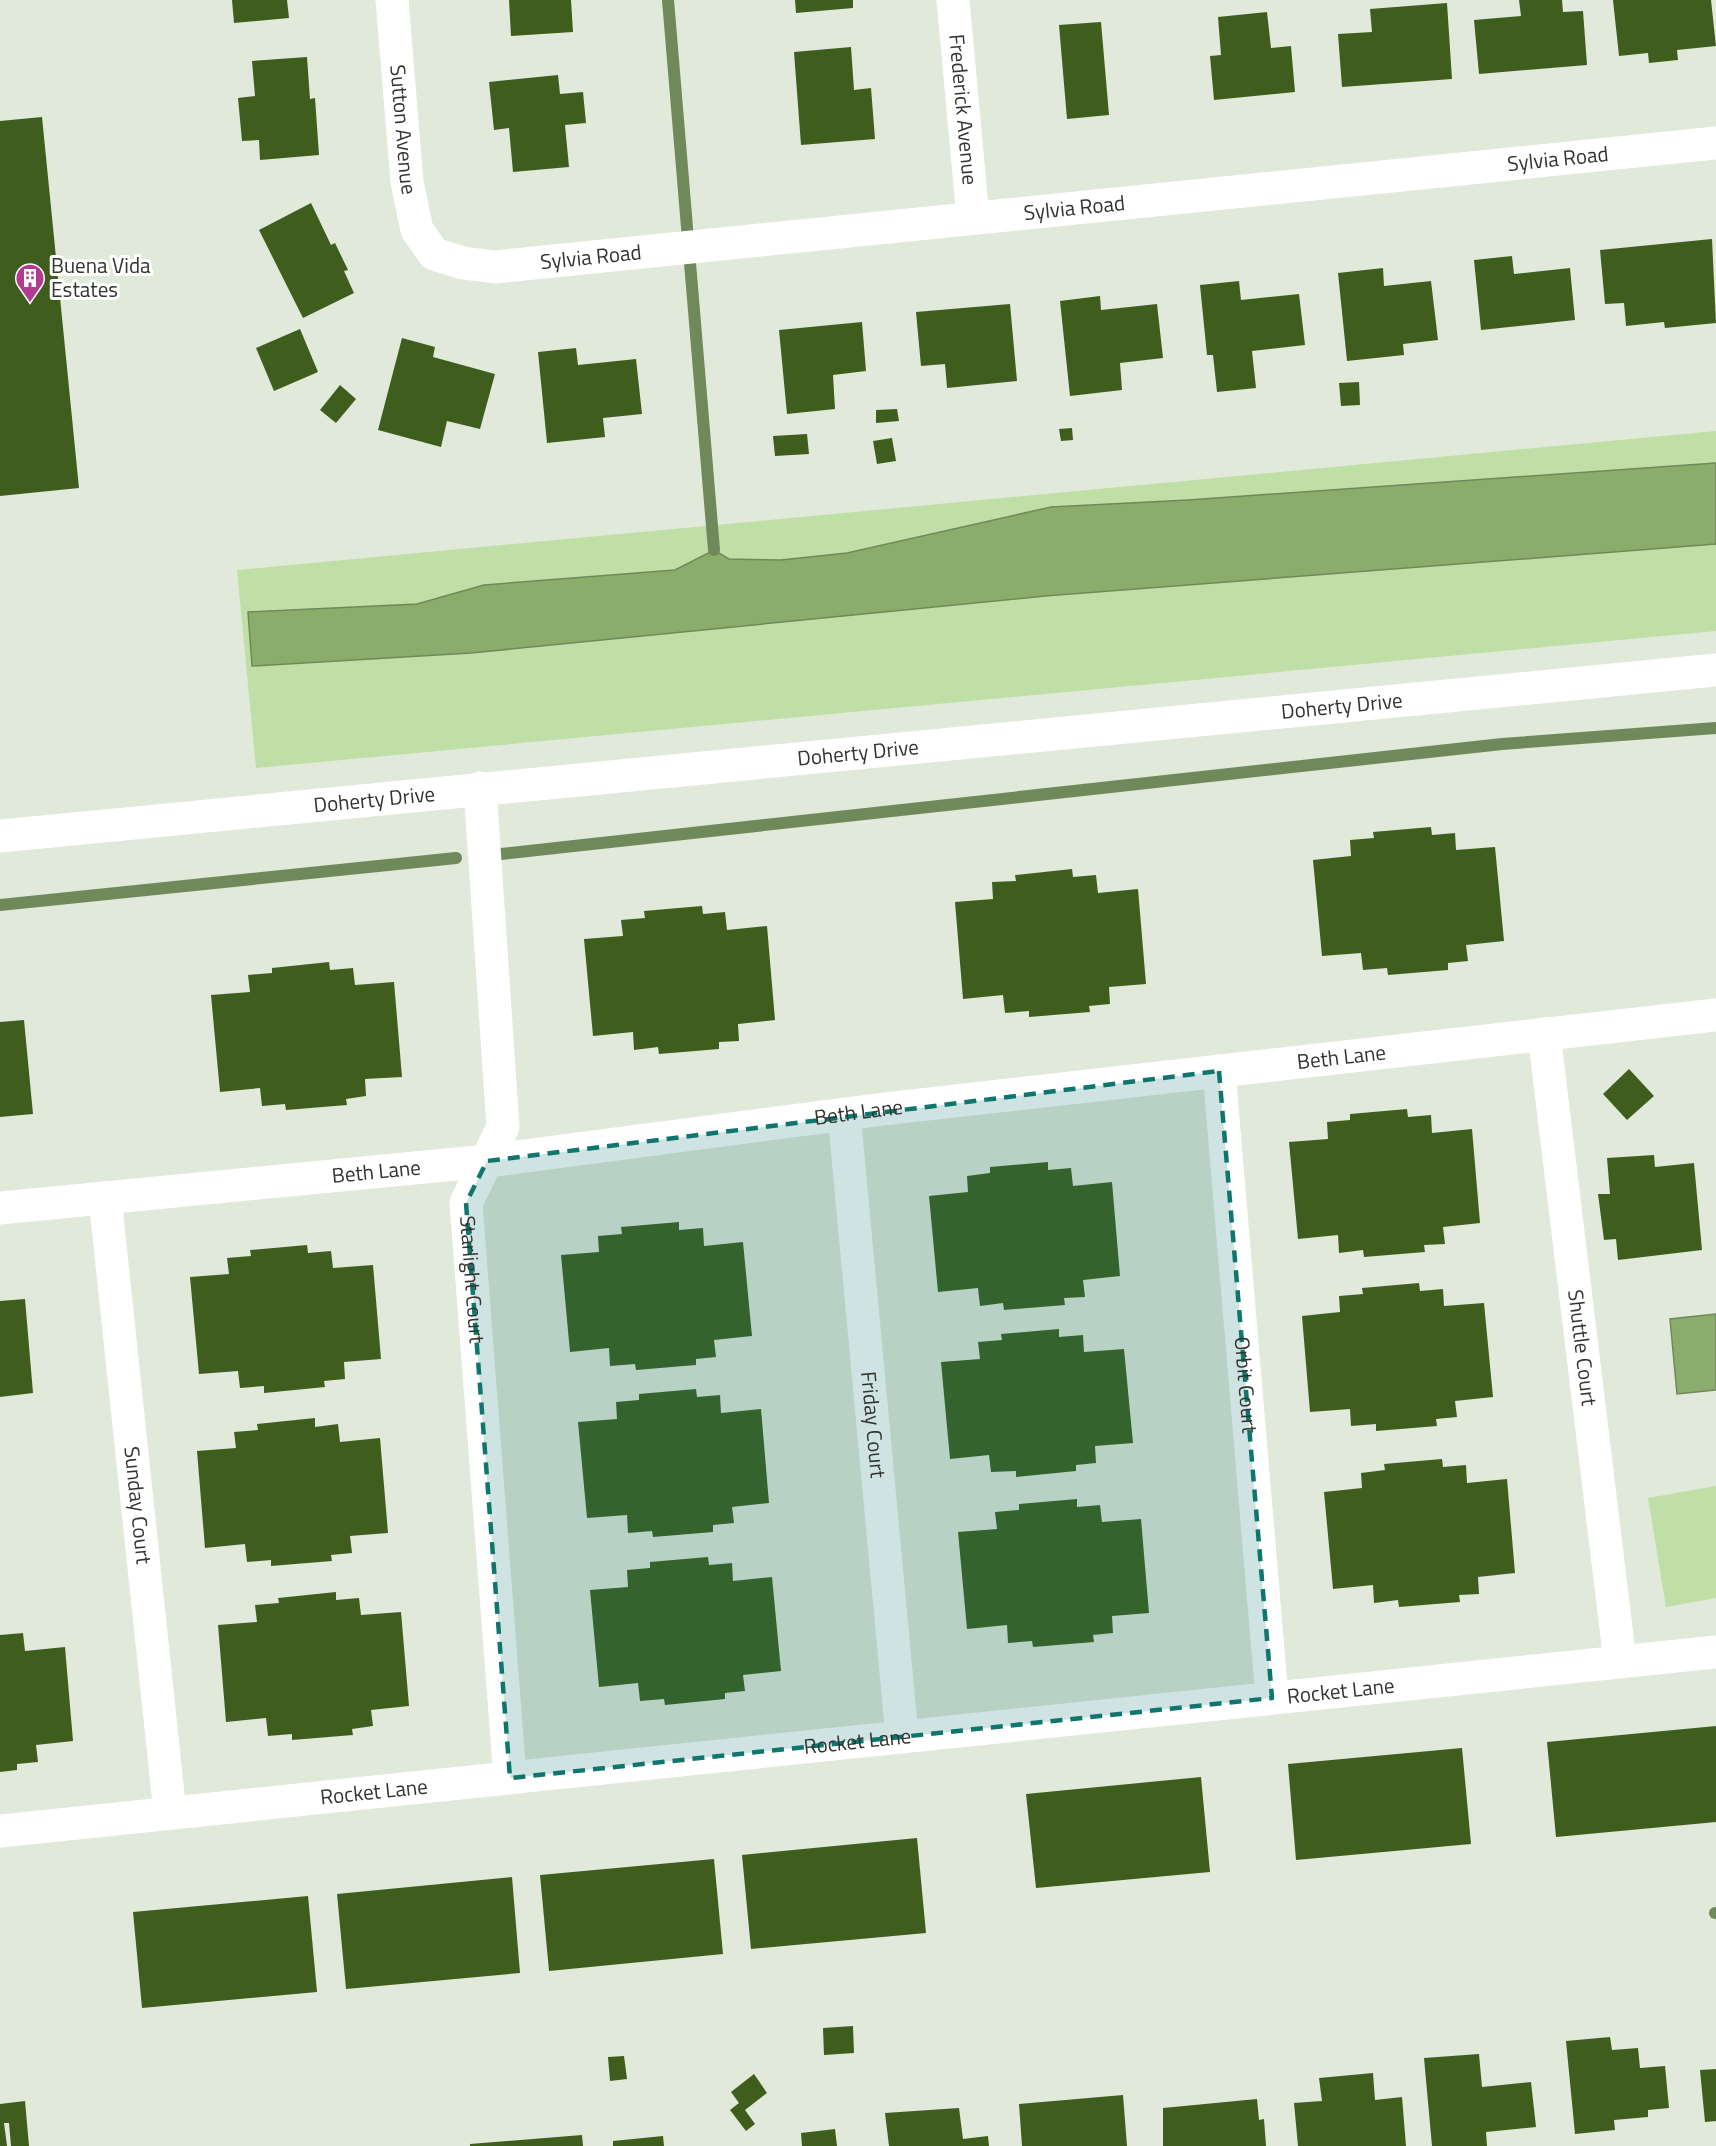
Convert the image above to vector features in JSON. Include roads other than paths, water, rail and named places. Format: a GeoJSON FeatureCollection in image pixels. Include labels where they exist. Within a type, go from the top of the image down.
{"type":"FeatureCollection","features":[{"type":"Feature","properties":{"kind":"street","name":"Sutton Avenue"},"geometry":{"type":"LineString","coordinates":[[392,0],[407,182],[417,230],[434,254]]}},
{"type":"Feature","properties":{"kind":"street","name":"Frederick Avenue"},"geometry":{"type":"LineString","coordinates":[[953,0],[973,218]]}},
{"type":"Feature","properties":{"kind":"street","name":"Sylvia Road"},"geometry":{"type":"LineString","coordinates":[[434,254],[463,263],[495,267],[1716,143]]}},
{"type":"Feature","properties":{"kind":"street","name":"Doherty Drive"},"geometry":{"type":"LineString","coordinates":[[0,836],[1716,670]]}},
{"type":"Feature","properties":{"kind":"street","name":"Starlight Court"},"geometry":{"type":"LineString","coordinates":[[480,788],[503,1127],[466,1203],[510,1778]]}},
{"type":"Feature","properties":{"kind":"street","name":"Beth Lane"},"geometry":{"type":"LineString","coordinates":[[0,1208],[487,1161],[844,1114],[1716,1015]]}},
{"type":"Feature","properties":{"kind":"street","name":"Shuttle Court"},"geometry":{"type":"LineString","coordinates":[[1544,1034],[1620,1662]]}},
{"type":"Feature","properties":{"kind":"street","name":"Orbit Court"},"geometry":{"type":"LineString","coordinates":[[1219,1071],[1272,1698]]}},
{"type":"Feature","properties":{"kind":"street","name":"Friday Court"},"geometry":{"type":"LineString","coordinates":[[844,1114],[902,1736]]}},
{"type":"Feature","properties":{"kind":"street","name":"Sunday Court"},"geometry":{"type":"LineString","coordinates":[[105,1198],[170,1813]]}},
{"type":"Feature","properties":{"kind":"street","name":"Rocket Lane"},"geometry":{"type":"LineString","coordinates":[[0,1831],[1716,1652]]}},
{"type":"Feature","properties":{"kind":"waterway"},"geometry":{"type":"LineString","coordinates":[[668,0],[714,550]]}},
{"type":"Feature","properties":{"kind":"waterway"},"geometry":{"type":"LineString","coordinates":[[501,854],[1502,744],[1716,728]]}},
{"type":"Feature","properties":{"kind":"waterway"},"geometry":{"type":"LineString","coordinates":[[0,905],[456,858]]}},
{"type":"Feature","properties":{"kind":"place","name":"Buena Vida Estates"},"geometry":{"type":"Point","coordinates":[30,304]}}]}
